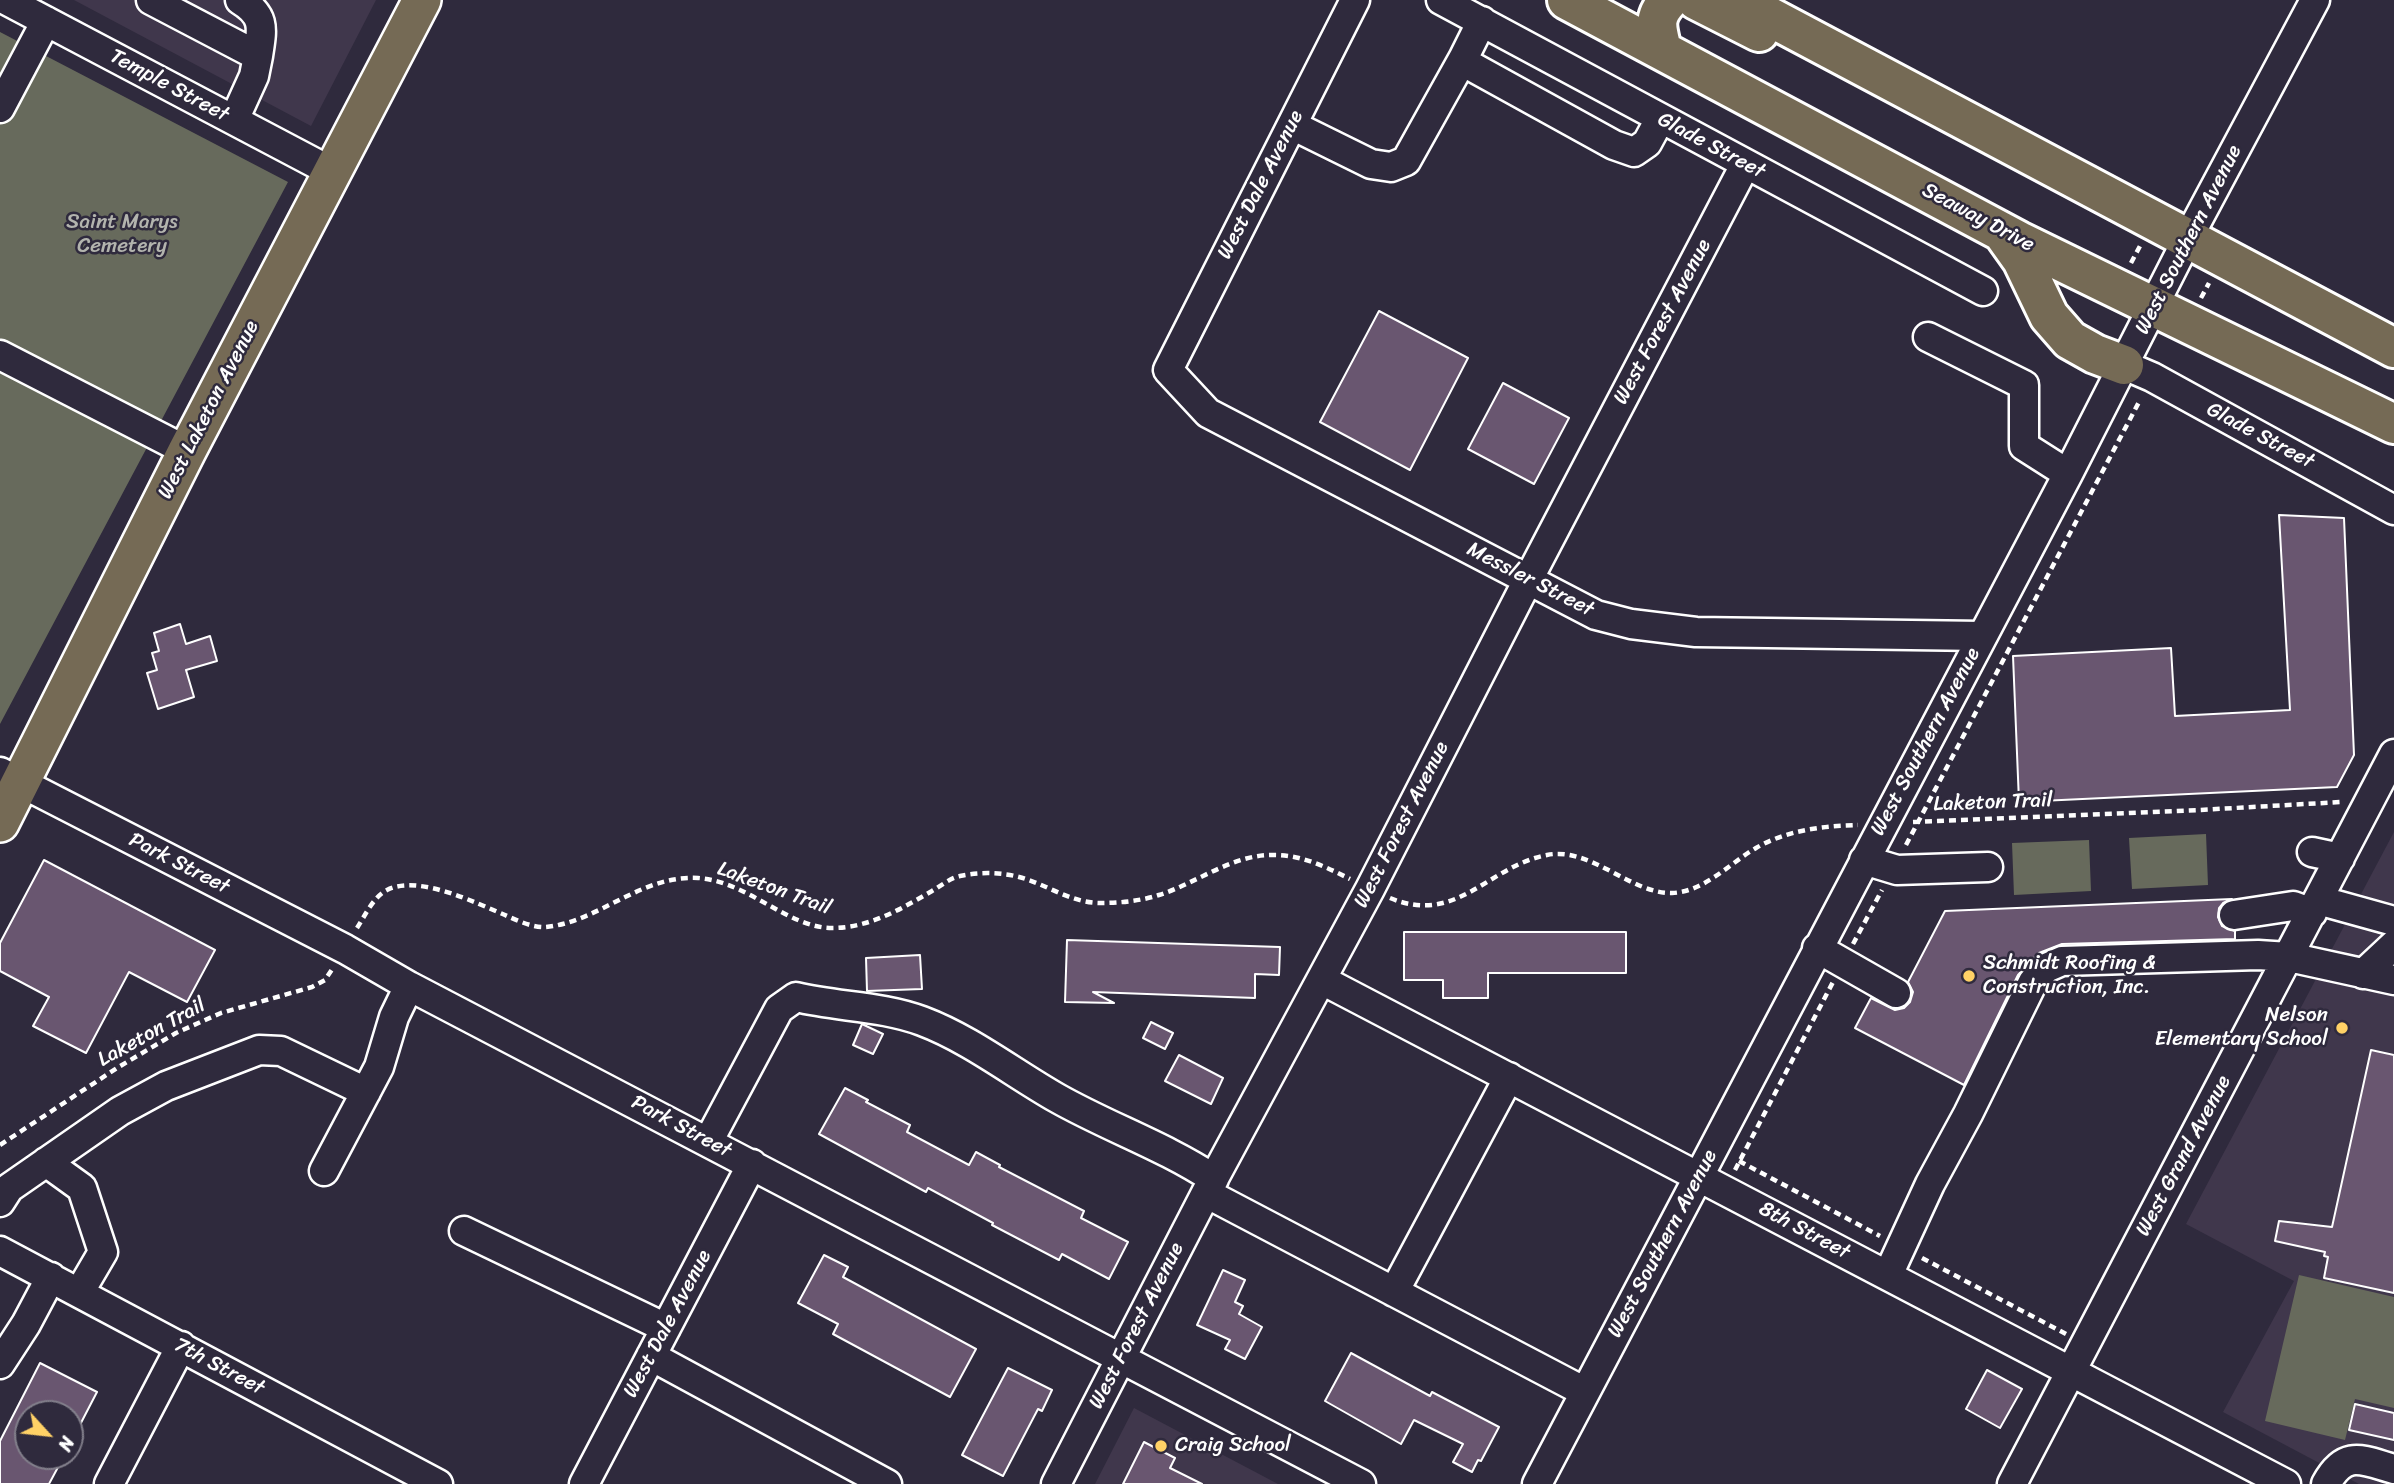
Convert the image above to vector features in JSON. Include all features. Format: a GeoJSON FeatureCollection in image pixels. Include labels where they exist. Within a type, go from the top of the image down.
{"type":"FeatureCollection","features":[{"type":"Feature","properties":{"kind":"highway","name":"Seaway Drive"},"geometry":{"type":"LineString","coordinates":[[1567,0],[2001,232],[2394,424]]}},
{"type":"Feature","properties":{"kind":"highway"},"geometry":{"type":"LineString","coordinates":[[1662,50],[1657,27],[1659,11],[1669,0]]}},
{"type":"Feature","properties":{"kind":"highway"},"geometry":{"type":"LineString","coordinates":[[1696,0],[2094,208],[2131,209]]}},
{"type":"Feature","properties":{"kind":"highway"},"geometry":{"type":"LineString","coordinates":[[1738,0],[2394,348]]}},
{"type":"Feature","properties":{"kind":"highway"},"geometry":{"type":"LineString","coordinates":[[2001,232],[2022,260],[2049,316],[2070,340],[2095,354],[2124,365]]}},
{"type":"Feature","properties":{"kind":"main road","name":"West Laketon Avenue"},"geometry":{"type":"LineString","coordinates":[[0,823],[10,778],[187,452],[422,0]]}},
{"type":"Feature","properties":{"kind":"street","name":"Temple Street"},"geometry":{"type":"LineString","coordinates":[[6,0],[332,172]]}},
{"type":"Feature","properties":{"kind":"street"},"geometry":{"type":"LineString","coordinates":[[151,0],[258,56]]}},
{"type":"Feature","properties":{"kind":"street"},"geometry":{"type":"LineString","coordinates":[[234,120],[254,76],[262,28],[258,14],[240,0]]}},
{"type":"Feature","properties":{"kind":"street","name":"West Dale Avenue"},"geometry":{"type":"LineString","coordinates":[[1168,370],[1355,0]]}},
{"type":"Feature","properties":{"kind":"street","name":"Glade Street"},"geometry":{"type":"LineString","coordinates":[[1441,0],[1983,290]]}},
{"type":"Feature","properties":{"kind":"street","name":"West Southern Avenue"},"geometry":{"type":"LineString","coordinates":[[1537,1484],[2315,0]]}},
{"type":"Feature","properties":{"kind":"street"},"geometry":{"type":"LineString","coordinates":[[0,108],[46,21]]}},
{"type":"Feature","properties":{"kind":"street"},"geometry":{"type":"LineString","coordinates":[[1292,125],[1371,164],[1391,167],[1406,161],[1482,22]]}},
{"type":"Feature","properties":{"kind":"street"},"geometry":{"type":"LineString","coordinates":[[1464,57],[1469,65],[1602,139],[1634,152],[1647,144],[1660,119]]}},
{"type":"Feature","properties":{"kind":"street","name":"West Forest Avenue"},"geometry":{"type":"LineString","coordinates":[[1056,1484],[1119,1358],[1370,890],[1745,165]]}},
{"type":"Feature","properties":{"kind":"street"},"geometry":{"type":"LineString","coordinates":[[1928,337],[2024,385],[2024,446],[2068,474]]}},
{"type":"Feature","properties":{"kind":"street"},"geometry":{"type":"LineString","coordinates":[[0,355],[187,452]]}},
{"type":"Feature","properties":{"kind":"street","name":"Glade Street"},"geometry":{"type":"LineString","coordinates":[[2124,365],[2152,377],[2394,510]]}},
{"type":"Feature","properties":{"kind":"street","name":"Messler Street"},"geometry":{"type":"LineString","coordinates":[[1168,370],[1208,412],[1597,615],[1631,624],[1696,632],[1982,636]]}},
{"type":"Feature","properties":{"kind":"street","name":"West Grand Avenue"},"geometry":{"type":"LineString","coordinates":[[2012,1484],[2394,754]]}},
{"type":"Feature","properties":{"kind":"street","name":"Park Street"},"geometry":{"type":"LineString","coordinates":[[10,778],[345,949],[409,986],[1361,1484]]}},
{"type":"Feature","properties":{"kind":"street"},"geometry":{"type":"LineString","coordinates":[[2312,852],[2340,858]]}},
{"type":"Feature","properties":{"kind":"street"},"geometry":{"type":"LineString","coordinates":[[1864,859],[1893,869],[1988,867]]}},
{"type":"Feature","properties":{"kind":"street"},"geometry":{"type":"LineString","coordinates":[[2234,915],[2293,906],[2315,906],[2394,922]]}},
{"type":"Feature","properties":{"kind":"street"},"geometry":{"type":"LineString","coordinates":[[2363,974],[2394,945]]}},
{"type":"Feature","properties":{"kind":"street"},"geometry":{"type":"LineString","coordinates":[[1817,948],[1896,993]]}},
{"type":"Feature","properties":{"kind":"street"},"geometry":{"type":"LineString","coordinates":[[1888,1275],[1930,1184],[2033,982],[2046,968],[2062,961],[2258,955],[2289,957],[2394,980]]}},
{"type":"Feature","properties":{"kind":"street","name":"8th Street"},"geometry":{"type":"LineString","coordinates":[[1322,980],[2072,1371],[2254,1477],[2286,1484]]}},
{"type":"Feature","properties":{"kind":"street"},"geometry":{"type":"LineString","coordinates":[[324,1171],[379,1067],[394,1017],[409,986]]}},
{"type":"Feature","properties":{"kind":"street"},"geometry":{"type":"LineString","coordinates":[[708,1142],[779,1009],[796,997],[877,1009],[923,1021],[1059,1099],[1158,1145],[1210,1186],[1394,1293],[1585,1392]]}},
{"type":"Feature","properties":{"kind":"street"},"geometry":{"type":"LineString","coordinates":[[0,1202],[9,1188],[120,1111],[166,1086],[259,1050],[281,1051],[366,1091]]}},
{"type":"Feature","properties":{"kind":"street"},"geometry":{"type":"LineString","coordinates":[[1394,1293],[1510,1077]]}},
{"type":"Feature","properties":{"kind":"street"},"geometry":{"type":"LineString","coordinates":[[46,1162],[82,1188],[103,1252],[79,1293]]}},
{"type":"Feature","properties":{"kind":"street","name":"West Dale Avenue"},"geometry":{"type":"LineString","coordinates":[[584,1484],[752,1164]]}},
{"type":"Feature","properties":{"kind":"street"},"geometry":{"type":"LineString","coordinates":[[464,1231],[666,1328]]}},
{"type":"Feature","properties":{"kind":"street","name":"7th Street"},"geometry":{"type":"LineString","coordinates":[[0,1251],[438,1484]]}},
{"type":"Feature","properties":{"kind":"street"},"geometry":{"type":"LineString","coordinates":[[0,1364],[51,1278]]}},
{"type":"Feature","properties":{"kind":"street"},"geometry":{"type":"LineString","coordinates":[[109,1484],[181,1346]]}},
{"type":"Feature","properties":{"kind":"street"},"geometry":{"type":"LineString","coordinates":[[651,1356],[887,1484]]}},
{"type":"Feature","properties":{"kind":"street"},"geometry":{"type":"LineString","coordinates":[[2326,1484],[2335,1467],[2344,1462],[2360,1460],[2394,1469]]}},
{"type":"Feature","properties":{"kind":"path"},"geometry":{"type":"LineString","coordinates":[[2130,265],[2140,245]]}},
{"type":"Feature","properties":{"kind":"path"},"geometry":{"type":"LineString","coordinates":[[2199,301],[2209,283]]}},
{"type":"Feature","properties":{"kind":"path"},"geometry":{"type":"LineString","coordinates":[[1725,1190],[2139,402]]}},
{"type":"Feature","properties":{"kind":"path","name":"Laketon Trail"},"geometry":{"type":"LineString","coordinates":[[0,1145],[117,1068],[176,1033],[221,1013],[312,987],[325,980],[370,906],[387,890],[411,886],[448,891],[519,921],[544,928],[583,918],[646,887],[672,880],[698,878],[738,887],[801,920],[830,928],[856,926],[887,916],[957,877],[986,873],[1019,877],[1070,897],[1097,903],[1123,902],[1158,896],[1244,859],[1275,854],[1316,862],[1402,903],[1437,905],[1464,897],[1524,860],[1550,854],[1569,855],[1648,888],[1672,893],[1691,889],[1756,848],[1785,835],[1826,826],[2370,800]]}},
{"type":"Feature","properties":{"kind":"shaded area"},"geometry":{"type":"Polygon","coordinates":[[[74,0],[376,0],[311,126],[74,0]]]}},
{"type":"Feature","properties":{"kind":"shaded area","name":"Nelson Elementary School"},"geometry":{"type":"Polygon","coordinates":[[[2394,832],[2394,1484],[2359,1484],[2223,1412],[2294,1281],[2186,1224],[2394,832]]]}},
{"type":"Feature","properties":{"kind":"shaded area","name":"Craig School"},"geometry":{"type":"Polygon","coordinates":[[[1134,1408],[1278,1484],[1095,1484],[1134,1408]]]}},
{"type":"Feature","properties":{"kind":"green space","name":"Saint Marys Cemetery"},"geometry":{"type":"Polygon","coordinates":[[[0,32],[288,182],[0,724],[0,32]]]}},
{"type":"Feature","properties":{"kind":"green space"},"geometry":{"type":"Polygon","coordinates":[[[2206,834],[2208,885],[2132,889],[2129,838],[2206,834]]]}},
{"type":"Feature","properties":{"kind":"green space"},"geometry":{"type":"Polygon","coordinates":[[[2089,840],[2091,891],[2014,895],[2012,843],[2089,840]]]}},
{"type":"Feature","properties":{"kind":"green space"},"geometry":{"type":"Polygon","coordinates":[[[2299,1275],[2394,1297],[2394,1408],[2355,1399],[2345,1440],[2265,1421],[2299,1275]]]}},
{"type":"Feature","properties":{"kind":"building"},"geometry":{"type":"Polygon","coordinates":[[[1379,311],[1468,358],[1410,470],[1320,422],[1379,311]]]}},
{"type":"Feature","properties":{"kind":"building"},"geometry":{"type":"Polygon","coordinates":[[[1503,383],[1569,418],[1534,484],[1468,449],[1503,383]]]}},
{"type":"Feature","properties":{"kind":"building"},"geometry":{"type":"Polygon","coordinates":[[[2279,515],[2344,518],[2354,755],[2337,787],[2019,802],[2013,656],[2171,648],[2175,716],[2290,710],[2279,515]]]}},
{"type":"Feature","properties":{"kind":"building"},"geometry":{"type":"Polygon","coordinates":[[[180,624],[186,644],[210,636],[217,661],[186,670],[194,697],[158,709],[147,673],[157,670],[152,653],[159,651],[154,633],[180,624]]]}},
{"type":"Feature","properties":{"kind":"building"},"geometry":{"type":"Polygon","coordinates":[[[44,860],[215,950],[187,1002],[129,972],[86,1053],[33,1026],[49,997],[0,971],[0,943],[44,860]]]}},
{"type":"Feature","properties":{"kind":"building","name":"Schmidt Roofing & Construction, Inc."},"geometry":{"type":"Polygon","coordinates":[[[2232,899],[2219,908],[2218,917],[2222,926],[2235,931],[2235,939],[2062,944],[2039,953],[2018,975],[1964,1085],[1855,1028],[1871,998],[1895,1010],[1904,1008],[1910,1002],[1913,992],[1908,982],[1945,911],[2232,899]]]}},
{"type":"Feature","properties":{"kind":"building"},"geometry":{"type":"Polygon","coordinates":[[[1404,932],[1626,932],[1626,973],[1488,973],[1488,998],[1443,998],[1443,980],[1404,980],[1404,932]]]}},
{"type":"Feature","properties":{"kind":"building"},"geometry":{"type":"Polygon","coordinates":[[[1067,940],[1280,947],[1279,975],[1255,974],[1255,998],[1093,992],[1114,1003],[1065,1002],[1067,940]]]}},
{"type":"Feature","properties":{"kind":"building"},"geometry":{"type":"Polygon","coordinates":[[[920,955],[922,989],[867,991],[866,958],[920,955]]]}},
{"type":"Feature","properties":{"kind":"building"},"geometry":{"type":"Polygon","coordinates":[[[1151,1022],[1173,1033],[1165,1049],[1143,1038],[1151,1022]]]}},
{"type":"Feature","properties":{"kind":"building"},"geometry":{"type":"Polygon","coordinates":[[[862,1024],[883,1034],[873,1054],[853,1045],[862,1024]]]}},
{"type":"Feature","properties":{"kind":"building"},"geometry":{"type":"Polygon","coordinates":[[[2371,1050],[2394,1055],[2394,1293],[2324,1278],[2328,1257],[2324,1256],[2325,1252],[2275,1241],[2279,1221],[2332,1227],[2371,1050]]]}},
{"type":"Feature","properties":{"kind":"building"},"geometry":{"type":"Polygon","coordinates":[[[1179,1055],[1223,1078],[1211,1104],[1165,1081],[1179,1055]]]}},
{"type":"Feature","properties":{"kind":"building"},"geometry":{"type":"Polygon","coordinates":[[[845,1088],[910,1125],[907,1132],[969,1165],[976,1152],[1000,1165],[999,1167],[1084,1211],[1081,1218],[1128,1242],[1109,1279],[1062,1254],[1059,1260],[928,1188],[926,1192],[819,1134],[845,1088]]]}},
{"type":"Feature","properties":{"kind":"building"},"geometry":{"type":"Polygon","coordinates":[[[824,1255],[848,1267],[843,1277],[976,1349],[950,1397],[833,1334],[838,1324],[798,1303],[824,1255]]]}},
{"type":"Feature","properties":{"kind":"building"},"geometry":{"type":"Polygon","coordinates":[[[1223,1270],[1245,1280],[1235,1302],[1243,1306],[1239,1314],[1262,1327],[1245,1359],[1225,1349],[1230,1340],[1197,1325],[1223,1270]]]}},
{"type":"Feature","properties":{"kind":"building"},"geometry":{"type":"Polygon","coordinates":[[[1351,1353],[1430,1396],[1432,1392],[1499,1427],[1472,1472],[1453,1462],[1463,1444],[1414,1420],[1401,1444],[1325,1401],[1351,1353]]]}},
{"type":"Feature","properties":{"kind":"building"},"geometry":{"type":"Polygon","coordinates":[[[40,1363],[97,1392],[84,1417],[84,1400],[21,1400],[40,1363]]]}},
{"type":"Feature","properties":{"kind":"building"},"geometry":{"type":"Polygon","coordinates":[[[1008,1368],[1052,1390],[1042,1411],[1038,1409],[1003,1476],[962,1455],[1008,1368]]]}},
{"type":"Feature","properties":{"kind":"building"},"geometry":{"type":"Polygon","coordinates":[[[1987,1370],[2022,1389],[2000,1428],[1966,1409],[1987,1370]]]}},
{"type":"Feature","properties":{"kind":"building"},"geometry":{"type":"Polygon","coordinates":[[[2355,1404],[2394,1413],[2394,1440],[2349,1430],[2355,1404]]]}},
{"type":"Feature","properties":{"kind":"building"},"geometry":{"type":"Polygon","coordinates":[[[14,1414],[14,1470],[56,1470],[49,1484],[0,1484],[0,1441],[14,1414]]]}},
{"type":"Feature","properties":{"kind":"building"},"geometry":{"type":"Polygon","coordinates":[[[1144,1442],[1175,1458],[1170,1468],[1202,1484],[1123,1484],[1144,1442]]]}},
{"type":"Feature","properties":{"kind":"place","name":"Schmidt Roofing & Construction, Inc."},"geometry":{"type":"Point","coordinates":[1969,976]}},
{"type":"Feature","properties":{"kind":"place","name":"Nelson Elementary School"},"geometry":{"type":"Point","coordinates":[2342,1028]}},
{"type":"Feature","properties":{"kind":"place","name":"Craig School"},"geometry":{"type":"Point","coordinates":[1161,1446]}}]}
